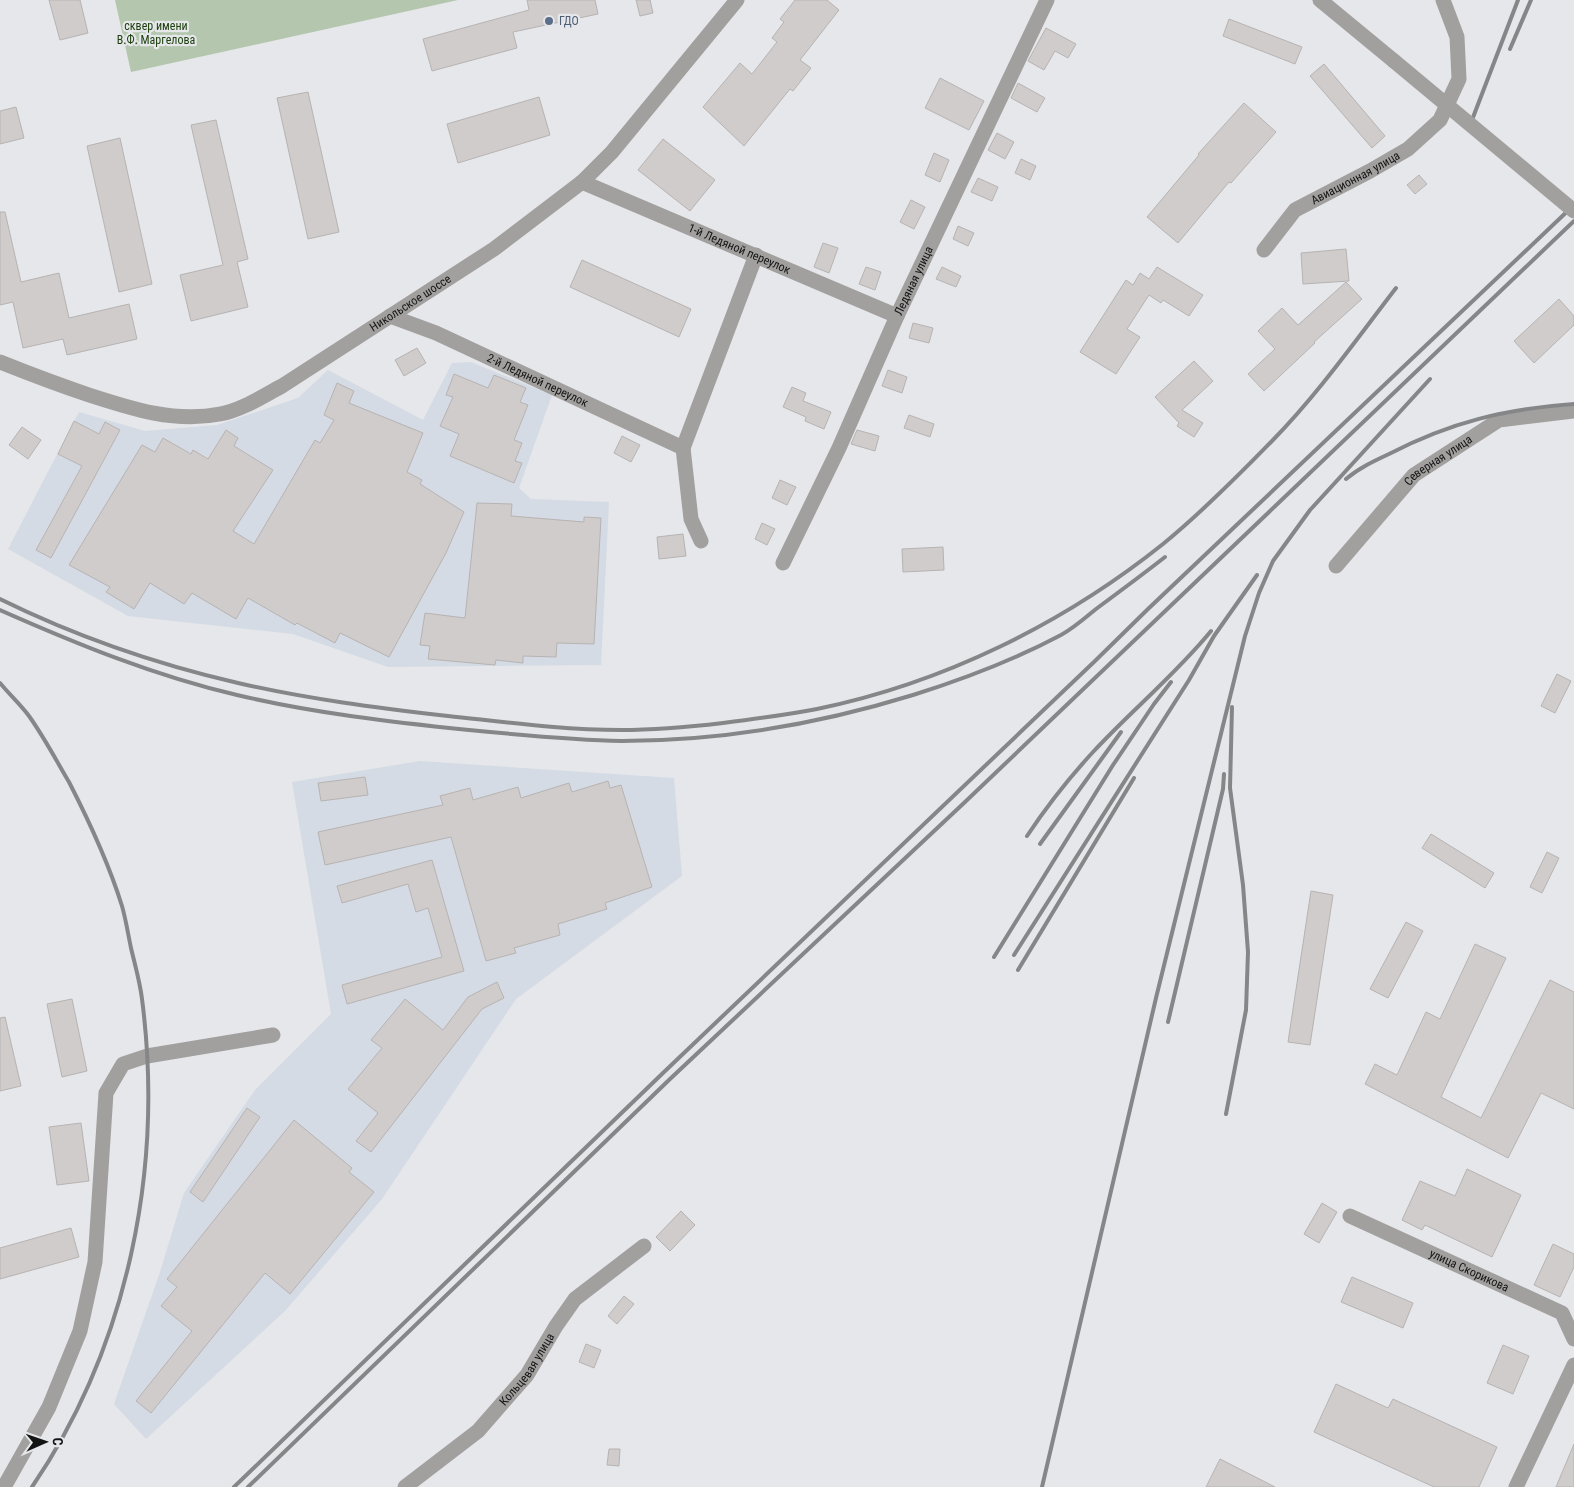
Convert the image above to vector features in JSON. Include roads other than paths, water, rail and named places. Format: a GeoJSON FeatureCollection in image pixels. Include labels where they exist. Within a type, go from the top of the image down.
{"type":"FeatureCollection","features":[{"type":"Feature","properties":{"kind":"street","name":"Никольское шоссе"},"geometry":{"type":"LineString","coordinates":[[0,362],[42,379],[137,410],[182,417],[220,414],[250,403],[282,386],[494,249],[582,182],[612,152],[737,0]]}},
{"type":"Feature","properties":{"kind":"street","name":"Ледяная улица"},"geometry":{"type":"LineString","coordinates":[[783,563],[839,448],[897,316],[1047,0]]}},
{"type":"Feature","properties":{"kind":"street"},"geometry":{"type":"LineString","coordinates":[[1320,0],[1574,211]]}},
{"type":"Feature","properties":{"kind":"street","name":"Авиационная улица"},"geometry":{"type":"LineString","coordinates":[[1264,250],[1295,210],[1408,149],[1440,120],[1459,79],[1457,37],[1443,0]]}},
{"type":"Feature","properties":{"kind":"street","name":"1-й Ледяной переулок"},"geometry":{"type":"LineString","coordinates":[[582,182],[897,316]]}},
{"type":"Feature","properties":{"kind":"street"},"geometry":{"type":"LineString","coordinates":[[701,541],[691,519],[683,448],[756,255]]}},
{"type":"Feature","properties":{"kind":"street","name":"2-й Ледяной переулок"},"geometry":{"type":"LineString","coordinates":[[390,316],[436,333],[683,448]]}},
{"type":"Feature","properties":{"kind":"street","name":"Северная улица"},"geometry":{"type":"LineString","coordinates":[[1336,566],[1414,475],[1499,420],[1574,411]]}},
{"type":"Feature","properties":{"kind":"street"},"geometry":{"type":"LineString","coordinates":[[4,1487],[49,1408],[80,1332],[95,1262],[106,1093],[123,1064],[147,1056],[273,1035]]}},
{"type":"Feature","properties":{"kind":"street","name":"улица Скорикова"},"geometry":{"type":"LineString","coordinates":[[1350,1216],[1562,1313],[1574,1339]]}},
{"type":"Feature","properties":{"kind":"street","name":"Кольцевая улица"},"geometry":{"type":"LineString","coordinates":[[405,1487],[478,1431],[527,1375],[556,1326],[575,1299],[644,1246]]}},
{"type":"Feature","properties":{"kind":"street"},"geometry":{"type":"LineString","coordinates":[[1516,1487],[1574,1365]]}},
{"type":"Feature","properties":{"kind":"railway"},"geometry":{"type":"LineString","coordinates":[[1472,120],[1518,0]]}},
{"type":"Feature","properties":{"kind":"railway"},"geometry":{"type":"LineString","coordinates":[[1510,49],[1531,0]]}},
{"type":"Feature","properties":{"kind":"railway"},"geometry":{"type":"LineString","coordinates":[[234,1487],[663,1073],[1574,205]]}},
{"type":"Feature","properties":{"kind":"railway"},"geometry":{"type":"LineString","coordinates":[[248,1487],[670,1079],[965,802],[1574,221]]}},
{"type":"Feature","properties":{"kind":"railway"},"geometry":{"type":"LineString","coordinates":[[0,599],[87,637],[177,667],[264,689],[369,706],[534,725],[621,730],[659,729],[710,724],[817,709],[864,698],[910,684],[1000,647],[1043,625],[1125,573],[1191,520],[1272,441],[1321,386],[1396,288]]}},
{"type":"Feature","properties":{"kind":"railway"},"geometry":{"type":"LineString","coordinates":[[1042,1487],[1156,998],[1245,636],[1259,593],[1273,561],[1310,510],[1430,379]]}},
{"type":"Feature","properties":{"kind":"railway"},"geometry":{"type":"LineString","coordinates":[[1346,479],[1378,459],[1434,433],[1457,425],[1525,409],[1574,404]]}},
{"type":"Feature","properties":{"kind":"railway"},"geometry":{"type":"LineString","coordinates":[[0,610],[87,647],[146,669],[237,695],[294,707],[411,724],[469,730],[584,740],[659,740],[733,734],[806,722],[878,705],[951,682],[1007,661],[1066,632],[1165,557]]}},
{"type":"Feature","properties":{"kind":"railway"},"geometry":{"type":"LineString","coordinates":[[1014,955],[1189,680],[1214,636],[1257,575]]}},
{"type":"Feature","properties":{"kind":"railway"},"geometry":{"type":"LineString","coordinates":[[1027,836],[1058,792],[1084,762],[1211,631]]}},
{"type":"Feature","properties":{"kind":"railway"},"geometry":{"type":"LineString","coordinates":[[994,957],[1113,765],[1171,682]]}},
{"type":"Feature","properties":{"kind":"railway"},"geometry":{"type":"LineString","coordinates":[[0,683],[29,716],[50,749],[84,812],[111,874],[123,911],[140,986],[148,1063],[148,1127],[142,1190],[131,1254],[115,1315],[93,1375],[65,1432],[32,1487]]}},
{"type":"Feature","properties":{"kind":"railway"},"geometry":{"type":"LineString","coordinates":[[1226,1114],[1246,1010],[1248,952],[1243,885],[1230,788],[1232,707]]}},
{"type":"Feature","properties":{"kind":"railway"},"geometry":{"type":"LineString","coordinates":[[1040,844],[1121,732]]}},
{"type":"Feature","properties":{"kind":"railway"},"geometry":{"type":"LineString","coordinates":[[1168,1022],[1223,789],[1224,774]]}},
{"type":"Feature","properties":{"kind":"railway"},"geometry":{"type":"LineString","coordinates":[[1018,970],[1134,778]]}},
{"type":"Feature","properties":{"kind":"place","name":"ГДО"},"geometry":{"type":"Point","coordinates":[549,21]}},
{"type":"Feature","properties":{"kind":"park label","name":"сквер имени В.Ф. Маргелова"},"geometry":{"type":"Point","coordinates":[156,33]}}]}
